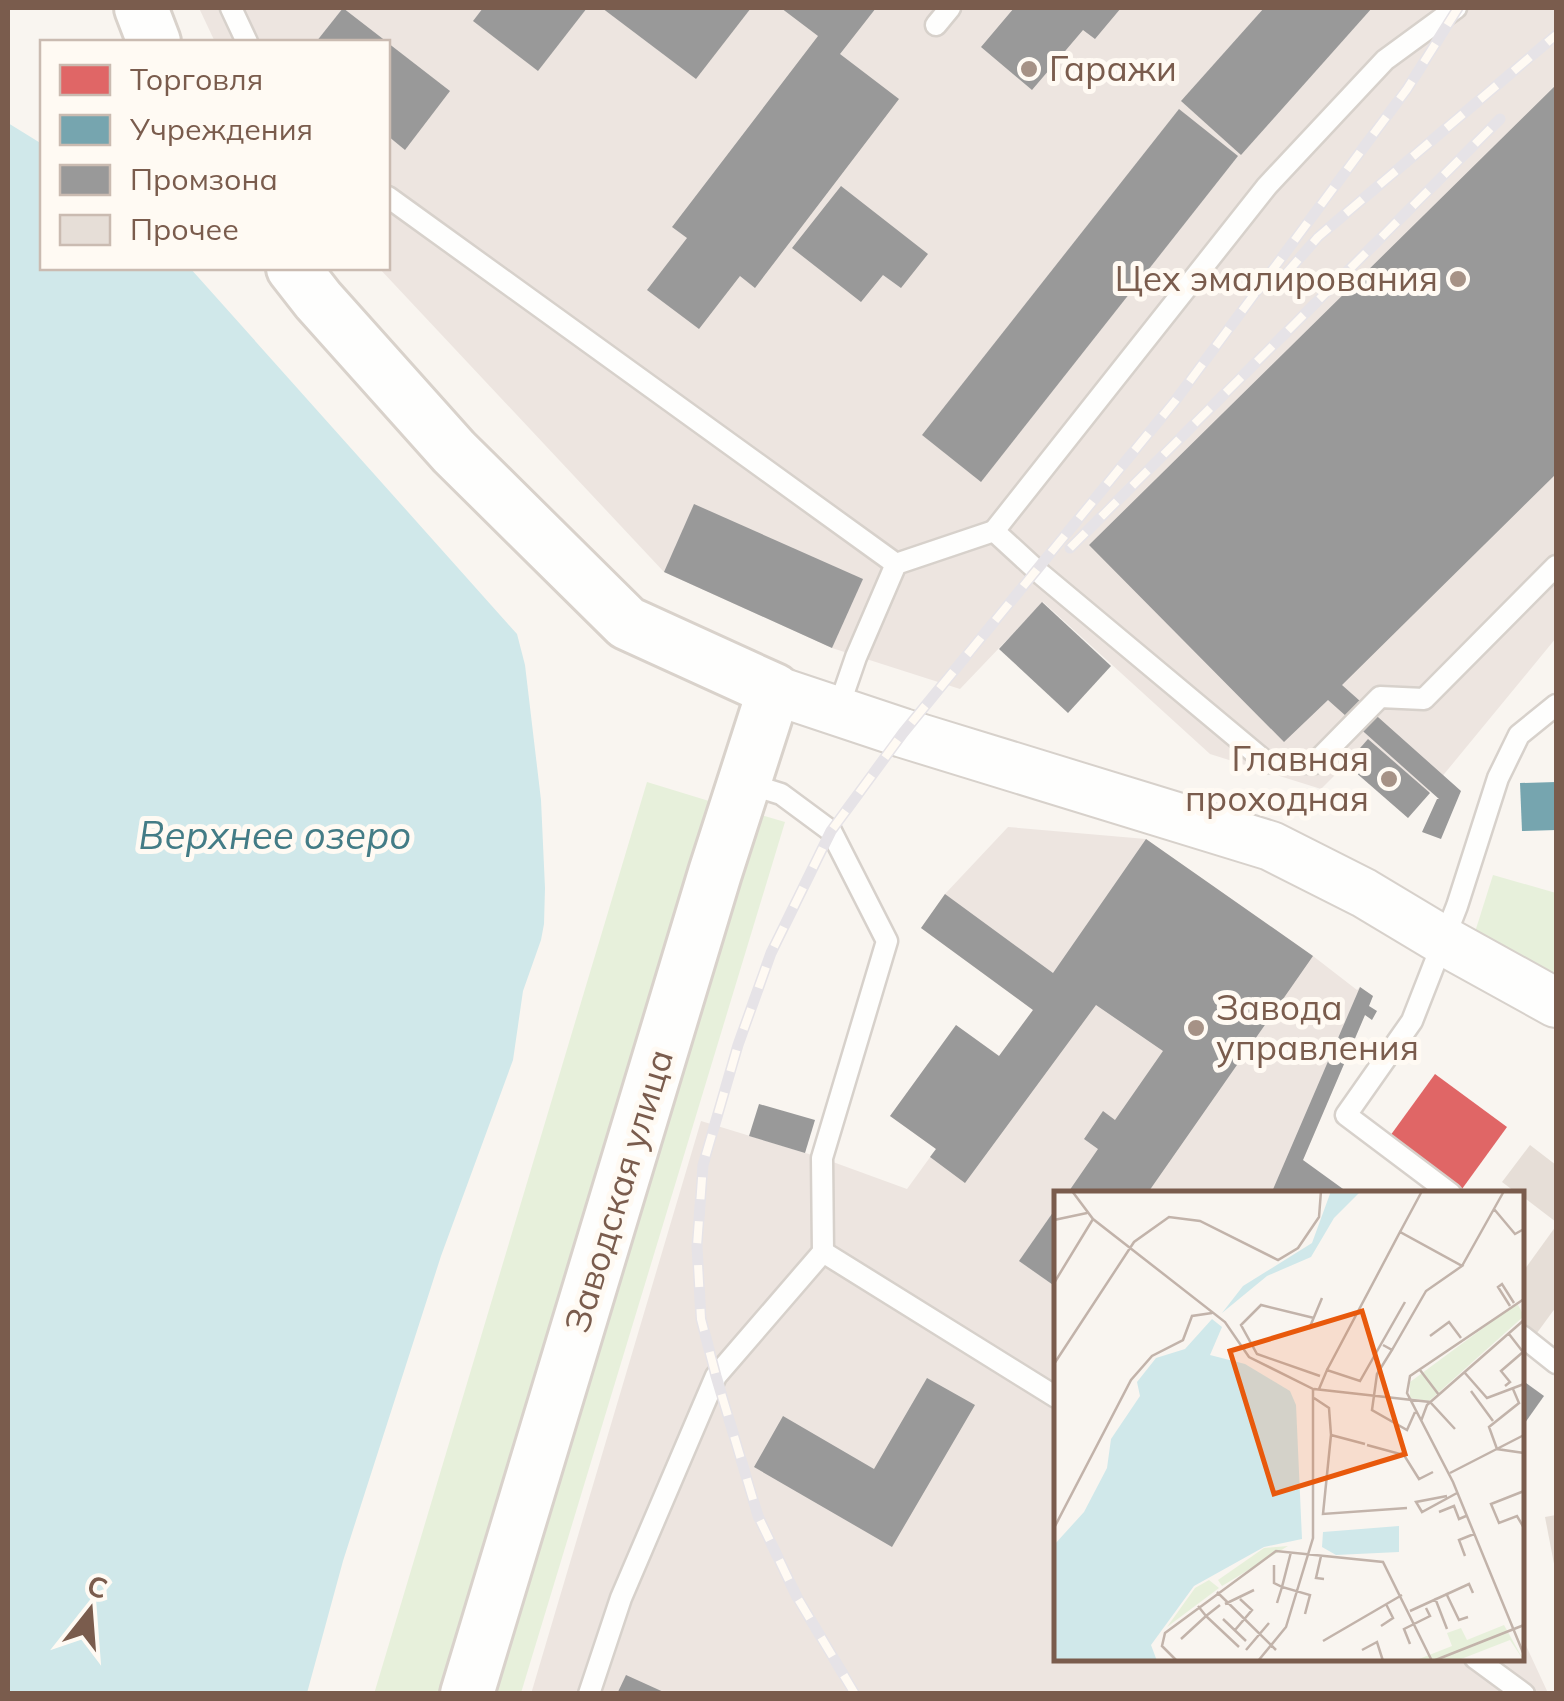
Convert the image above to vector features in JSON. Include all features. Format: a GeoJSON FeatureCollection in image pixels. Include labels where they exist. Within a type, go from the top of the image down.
{"type":"FeatureCollection","features":[{"type":"Feature","properties":{"kind":"main road"},"geometry":{"type":"LineString","coordinates":[[141,8],[153,40]]}},
{"type":"Feature","properties":{"kind":"main road"},"geometry":{"type":"LineString","coordinates":[[295,270],[454,452],[627,623],[774,690]]}},
{"type":"Feature","properties":{"kind":"main road","name":"Заводская улица"},"geometry":{"type":"LineString","coordinates":[[467,1694],[774,690]]}},
{"type":"Feature","properties":{"kind":"street"},"geometry":{"type":"LineString","coordinates":[[774,690],[1271,846],[1364,893],[1556,1003]]}},
{"type":"Feature","properties":{"kind":"lane"},"geometry":{"type":"LineString","coordinates":[[231,8],[246,40]]}},
{"type":"Feature","properties":{"kind":"lane"},"geometry":{"type":"LineString","coordinates":[[936,25],[950,8]]}},
{"type":"Feature","properties":{"kind":"lane"},"geometry":{"type":"LineString","coordinates":[[837,712],[896,564],[994,531],[1267,186],[1385,60],[1456,8]]}},
{"type":"Feature","properties":{"kind":"lane"},"geometry":{"type":"LineString","coordinates":[[390,198],[896,564]]}},
{"type":"Feature","properties":{"kind":"lane"},"geometry":{"type":"LineString","coordinates":[[994,531],[1266,762],[1315,763],[1380,696],[1424,699],[1556,566]]}},
{"type":"Feature","properties":{"kind":"lane"},"geometry":{"type":"LineString","coordinates":[[1447,1191],[1346,1116],[1412,1021],[1444,941],[1498,778],[1519,735],[1556,706]]}},
{"type":"Feature","properties":{"kind":"lane"},"geometry":{"type":"LineString","coordinates":[[589,1694],[621,1598],[716,1376],[823,1252],[822,1158],[887,941],[831,831],[781,794],[744,782]]}},
{"type":"Feature","properties":{"kind":"lane"},"geometry":{"type":"LineString","coordinates":[[823,1252],[1054,1396]]}},
{"type":"Feature","properties":{"kind":"lane"},"geometry":{"type":"LineString","coordinates":[[1524,1338],[1556,1362]]}},
{"type":"Feature","properties":{"kind":"lane"},"geometry":{"type":"LineString","coordinates":[[1479,1661],[1524,1694]]}},
{"type":"Feature","properties":{"kind":"shaded area"},"geometry":{"type":"Polygon","coordinates":[[[199,8],[1556,8],[1556,638],[1408,818],[1346,764],[1321,789],[1210,754],[1043,602],[960,689],[832,648],[664,572],[381,270],[390,270],[390,40],[214,40],[199,8]]]}},
{"type":"Feature","properties":{"kind":"shaded area"},"geometry":{"type":"Polygon","coordinates":[[[1008,827],[1146,839],[1357,990],[1360,987],[1373,996],[1290,1191],[1054,1191],[1054,1661],[1524,1661],[1524,1641],[1548,1693],[531,1694],[701,1121],[907,1189],[936,1149],[890,1116],[956,1025],[999,1056],[1033,1010],[921,928],[945,894],[1008,827]]]}},
{"type":"Feature","properties":{"kind":"green space"},"geometry":{"type":"Polygon","coordinates":[[[647,782],[709,801],[442,1693],[374,1694],[647,782]]]}},
{"type":"Feature","properties":{"kind":"green space"},"geometry":{"type":"Polygon","coordinates":[[[747,811],[785,822],[521,1693],[479,1694],[747,811]]]}},
{"type":"Feature","properties":{"kind":"green space"},"geometry":{"type":"Polygon","coordinates":[[[1493,875],[1556,893],[1556,976],[1475,932],[1493,875]]]}},
{"type":"Feature","properties":{"kind":"water","name":"Верхнее озеро"},"geometry":{"type":"Polygon","coordinates":[[[8,123],[40,143],[40,270],[192,270],[517,634],[525,665],[541,800],[545,888],[544,924],[523,991],[513,1060],[441,1256],[343,1561],[307,1693],[8,1693],[8,123]]]}},
{"type":"Feature","properties":{"kind":"building: Торговля"},"geometry":{"type":"Polygon","coordinates":[[[1435,1074],[1507,1127],[1462,1189],[1390,1136],[1435,1074]]]}},
{"type":"Feature","properties":{"kind":"building: Учреждения"},"geometry":{"type":"Polygon","coordinates":[[[1556,782],[1556,830],[1522,831],[1520,783],[1556,782]]]}},
{"type":"Feature","properties":{"kind":"building: Промзона"},"geometry":{"type":"Polygon","coordinates":[[[343,8],[384,40],[318,40],[343,8]]]}},
{"type":"Feature","properties":{"kind":"building: Промзона"},"geometry":{"type":"Polygon","coordinates":[[[483,8],[587,8],[538,71],[473,21],[483,8]]]}},
{"type":"Feature","properties":{"kind":"building: Промзона"},"geometry":{"type":"Polygon","coordinates":[[[602,8],[751,8],[696,79],[602,8]]]}},
{"type":"Feature","properties":{"kind":"building: Промзона"},"geometry":{"type":"Polygon","coordinates":[[[781,8],[876,8],[840,54],[899,99],[755,288],[740,276],[699,329],[647,290],[687,238],[672,227],[818,36],[781,8]]]}},
{"type":"Feature","properties":{"kind":"building: Промзона","name":"Гаражи"},"geometry":{"type":"Polygon","coordinates":[[[1014,8],[1121,8],[1095,39],[1083,30],[1032,90],[981,47],[1014,8]]]}},
{"type":"Feature","properties":{"kind":"building: Промзона"},"geometry":{"type":"Polygon","coordinates":[[[1264,8],[1372,8],[1241,155],[1181,101],[1264,8]]]}},
{"type":"Feature","properties":{"kind":"building: Промзона"},"geometry":{"type":"Polygon","coordinates":[[[390,45],[450,91],[405,150],[390,138],[390,45]]]}},
{"type":"Feature","properties":{"kind":"building: Промзона","name":"Цех эмалирования"},"geometry":{"type":"Polygon","coordinates":[[[1556,85],[1556,474],[1342,685],[1461,791],[1441,839],[1422,832],[1439,799],[1328,700],[1284,742],[1089,545],[1556,85]]]}},
{"type":"Feature","properties":{"kind":"building: Промзона"},"geometry":{"type":"Polygon","coordinates":[[[1179,109],[1238,156],[981,482],[922,435],[1179,109]]]}},
{"type":"Feature","properties":{"kind":"building: Промзона"},"geometry":{"type":"Polygon","coordinates":[[[841,186],[928,254],[901,288],[883,275],[861,302],[792,248],[841,186]]]}},
{"type":"Feature","properties":{"kind":"building: Промзона"},"geometry":{"type":"Polygon","coordinates":[[[694,504],[863,579],[832,648],[664,572],[694,504]]]}},
{"type":"Feature","properties":{"kind":"building: Промзона"},"geometry":{"type":"Polygon","coordinates":[[[1042,602],[1111,666],[1068,713],[999,649],[1042,602]]]}},
{"type":"Feature","properties":{"kind":"building: Промзона","name":"Главная проходная"},"geometry":{"type":"Polygon","coordinates":[[[1368,739],[1430,793],[1408,818],[1346,764],[1368,739]]]}},
{"type":"Feature","properties":{"kind":"building: Промзона","name":"Завода управления"},"geometry":{"type":"Polygon","coordinates":[[[1146,839],[1313,956],[1149,1191],[1069,1191],[1098,1149],[1084,1139],[1103,1111],[1115,1120],[1163,1051],[1096,1005],[965,1183],[930,1157],[936,1149],[890,1116],[956,1025],[999,1056],[1033,1010],[921,928],[945,894],[1053,973],[1146,839]]]}},
{"type":"Feature","properties":{"kind":"building: Промзона"},"geometry":{"type":"Polygon","coordinates":[[[1360,987],[1373,996],[1369,1006],[1377,1011],[1372,1020],[1365,1015],[1303,1160],[1346,1191],[1272,1191],[1360,987]]]}},
{"type":"Feature","properties":{"kind":"building: Промзона"},"geometry":{"type":"Polygon","coordinates":[[[759,1104],[815,1120],[805,1153],[749,1136],[759,1104]]]}},
{"type":"Feature","properties":{"kind":"building: Промзона"},"geometry":{"type":"Polygon","coordinates":[[[1054,1211],[1054,1286],[1019,1261],[1054,1211]]]}},
{"type":"Feature","properties":{"kind":"building: Промзона"},"geometry":{"type":"Polygon","coordinates":[[[927,1378],[975,1405],[892,1547],[754,1467],[783,1416],[874,1469],[927,1378]]]}},
{"type":"Feature","properties":{"kind":"building: Промзона"},"geometry":{"type":"Polygon","coordinates":[[[1524,1381],[1544,1396],[1524,1424],[1524,1381]]]}},
{"type":"Feature","properties":{"kind":"building: Промзона"},"geometry":{"type":"Polygon","coordinates":[[[626,1675],[668,1694],[617,1694],[626,1675]]]}},
{"type":"Feature","properties":{"kind":"building: Прочее"},"geometry":{"type":"Polygon","coordinates":[[[1530,1145],[1556,1165],[1556,1222],[1524,1198],[1524,1191],[1514,1191],[1502,1182],[1530,1145]]]}},
{"type":"Feature","properties":{"kind":"building: Прочее"},"geometry":{"type":"Polygon","coordinates":[[[1556,1226],[1556,1307],[1534,1337],[1524,1329],[1524,1270],[1556,1226]]]}},
{"type":"Feature","properties":{"kind":"building: Прочее"},"geometry":{"type":"Polygon","coordinates":[[[1556,1515],[1556,1568],[1555,1569],[1545,1517],[1556,1515]]]}},
{"type":"Feature","properties":{"kind":"railway"},"geometry":{"type":"LineString","coordinates":[[855,1694],[797,1597],[758,1516],[701,1319],[697,1246],[703,1165],[738,1045],[771,953],[831,831],[903,733],[1175,401],[1407,89],[1458,8]]}},
{"type":"Feature","properties":{"kind":"railway"},"geometry":{"type":"LineString","coordinates":[[1284,276],[1318,237],[1556,35]]}},
{"type":"Feature","properties":{"kind":"railway"},"geometry":{"type":"LineString","coordinates":[[1070,548],[1500,119]]}},
{"type":"Feature","properties":{"kind":"place","name":"Гаражи"},"geometry":{"type":"Point","coordinates":[1029,69]}},
{"type":"Feature","properties":{"kind":"place","name":"Цех эмалирования"},"geometry":{"type":"Point","coordinates":[1458,279]}},
{"type":"Feature","properties":{"kind":"place","name":"Главная проходная"},"geometry":{"type":"Point","coordinates":[1389,779]}},
{"type":"Feature","properties":{"kind":"place","name":"Завода управления"},"geometry":{"type":"Point","coordinates":[1196,1028]}}]}
